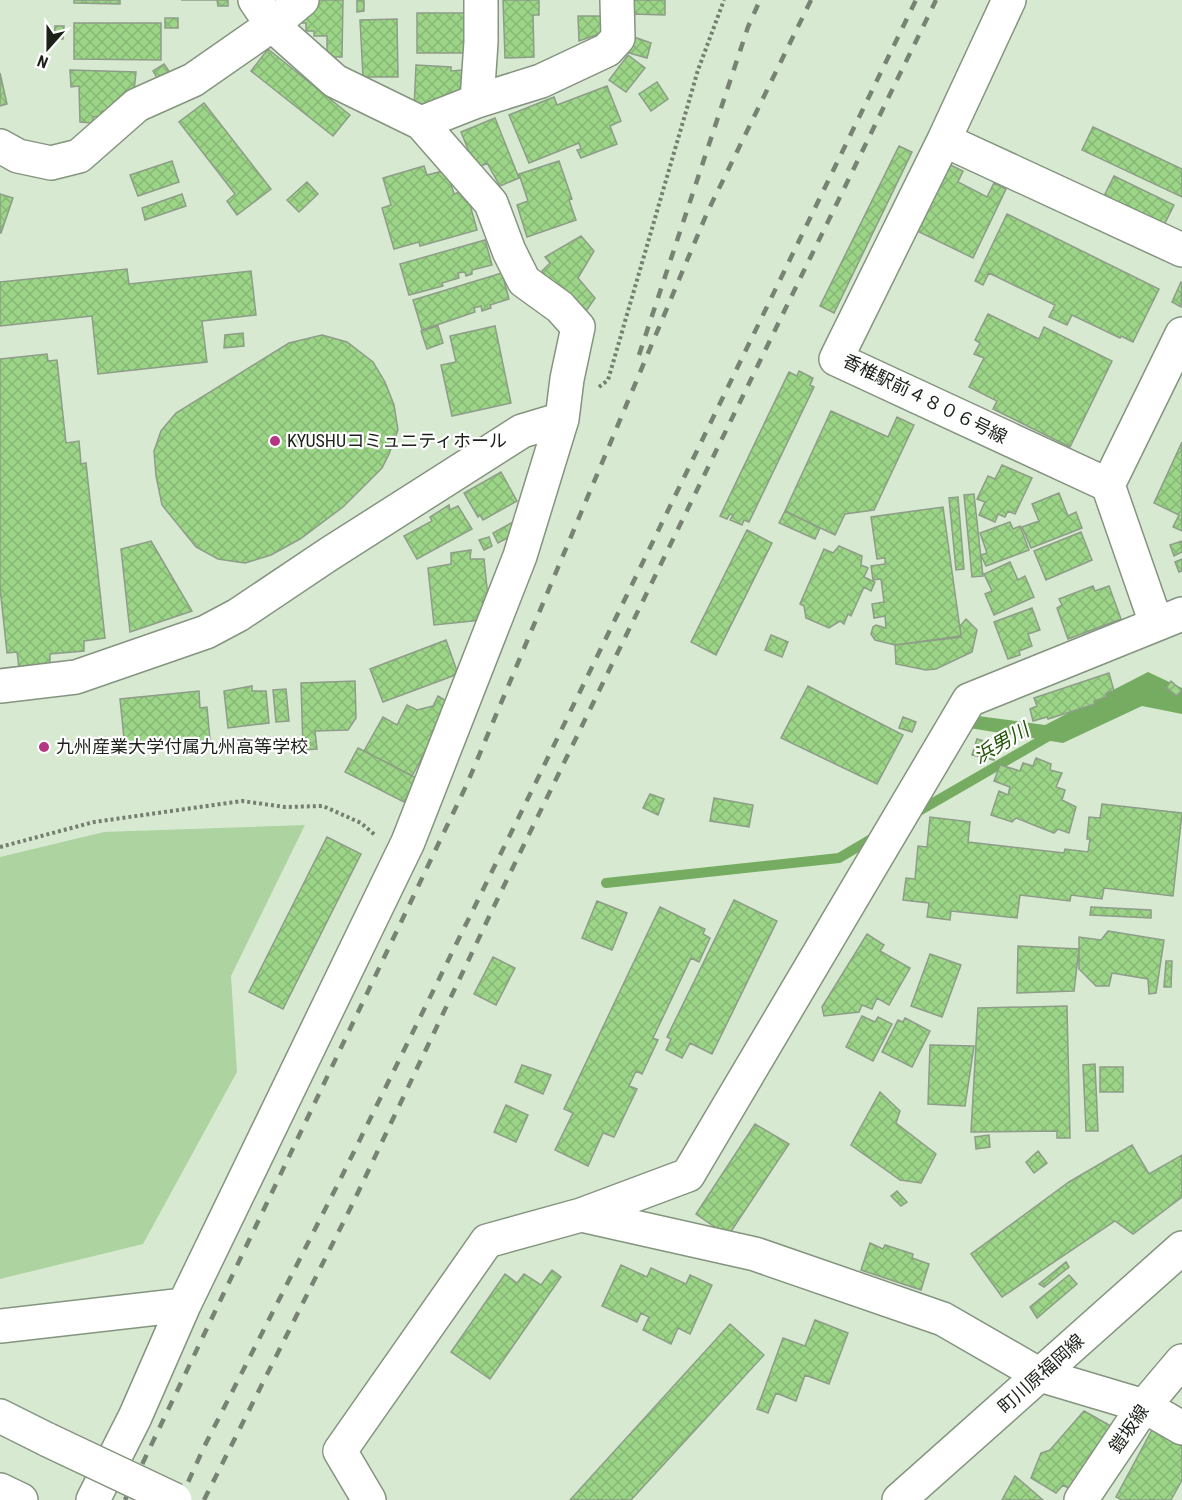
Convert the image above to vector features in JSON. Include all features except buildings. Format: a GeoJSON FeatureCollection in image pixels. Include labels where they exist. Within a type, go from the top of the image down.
{"type":"FeatureCollection","features":[{"type":"Feature","properties":{"kind":"street"},"geometry":{"type":"LineString","coordinates":[[0,146],[18,156],[51,163],[79,156],[137,105],[193,80],[263,12],[302,0]]}},
{"type":"Feature","properties":{"kind":"street"},"geometry":{"type":"LineString","coordinates":[[477,101],[481,0]]}},
{"type":"Feature","properties":{"kind":"street"},"geometry":{"type":"LineString","coordinates":[[421,123],[477,101],[542,81],[607,50],[618,38],[618,0]]}},
{"type":"Feature","properties":{"kind":"street","name":"香椎駅前４８０６号線"},"geometry":{"type":"LineString","coordinates":[[1009,0],[944,140],[836,359],[1108,485]]}},
{"type":"Feature","properties":{"kind":"street"},"geometry":{"type":"LineString","coordinates":[[93,1500],[135,1417],[184,1305],[408,842],[520,556],[562,419],[578,327],[560,307],[524,281],[490,203],[421,123],[336,81],[263,12]]}},
{"type":"Feature","properties":{"kind":"street"},"geometry":{"type":"LineString","coordinates":[[944,140],[1182,249]]}},
{"type":"Feature","properties":{"kind":"street"},"geometry":{"type":"LineString","coordinates":[[369,1500],[340,1451],[488,1241],[581,1215],[688,1175],[969,700],[1169,619],[1108,485],[1182,334]]}},
{"type":"Feature","properties":{"kind":"street"},"geometry":{"type":"LineString","coordinates":[[0,686],[76,677],[206,632],[238,615],[522,431],[562,419]]}},
{"type":"Feature","properties":{"kind":"street"},"geometry":{"type":"LineString","coordinates":[[581,1215],[755,1254],[921,1311],[943,1319],[1040,1375],[1144,1406],[1182,1428]]}},
{"type":"Feature","properties":{"kind":"street","name":"町川原福岡線"},"geometry":{"type":"LineString","coordinates":[[899,1500],[1182,1248]]}},
{"type":"Feature","properties":{"kind":"street"},"geometry":{"type":"LineString","coordinates":[[0,1326],[184,1305]]}},
{"type":"Feature","properties":{"kind":"street","name":"鎧坂線"},"geometry":{"type":"LineString","coordinates":[[1081,1500],[1144,1406],[1182,1361]]}},
{"type":"Feature","properties":{"kind":"street"},"geometry":{"type":"LineString","coordinates":[[0,1416],[175,1500]]}},
{"type":"Feature","properties":{"kind":"street"},"geometry":{"type":"LineString","coordinates":[[0,1490],[21,1500]]}},
{"type":"Feature","properties":{"kind":"path"},"geometry":{"type":"LineString","coordinates":[[608,380],[698,70],[724,0]]}},
{"type":"Feature","properties":{"kind":"path"},"geometry":{"type":"LineString","coordinates":[[0,847],[94,822],[242,801],[285,807],[323,806],[361,823],[400,857]]}},
{"type":"Feature","properties":{"kind":"shaded area"},"geometry":{"type":"Polygon","coordinates":[[[1148,672],[1182,688],[1182,714],[1142,706],[1063,743],[969,728],[978,716],[1045,725],[1148,672]]]}},
{"type":"Feature","properties":{"kind":"shaded area"},"geometry":{"type":"Polygon","coordinates":[[[305,825],[231,976],[237,1072],[143,1244],[0,1279],[0,857],[104,832],[305,825]]]}},
{"type":"Feature","properties":{"kind":"waterway","name":"浜男川"},"geometry":{"type":"LineString","coordinates":[[912,815],[1054,733]]}},
{"type":"Feature","properties":{"kind":"waterway"},"geometry":{"type":"LineString","coordinates":[[606,883],[839,858],[878,835]]}},
{"type":"Feature","properties":{"kind":"railway"},"geometry":{"type":"LineString","coordinates":[[639,355],[748,27],[760,0]]}},
{"type":"Feature","properties":{"kind":"railway"},"geometry":{"type":"LineString","coordinates":[[125,1500],[467,784],[707,213],[811,0]]}},
{"type":"Feature","properties":{"kind":"railway"},"geometry":{"type":"LineString","coordinates":[[180,1500],[204,1447],[340,1180],[538,778],[916,0]]}},
{"type":"Feature","properties":{"kind":"railway"},"geometry":{"type":"LineString","coordinates":[[204,1500],[352,1205],[498,898],[936,0]]}},
{"type":"Feature","properties":{"kind":"place","name":"KYUSHUコミュニティホール"},"geometry":{"type":"Point","coordinates":[275,441]}},
{"type":"Feature","properties":{"kind":"place","name":"九州産業大学付属九州高等学校"},"geometry":{"type":"Point","coordinates":[44,747]}}]}
